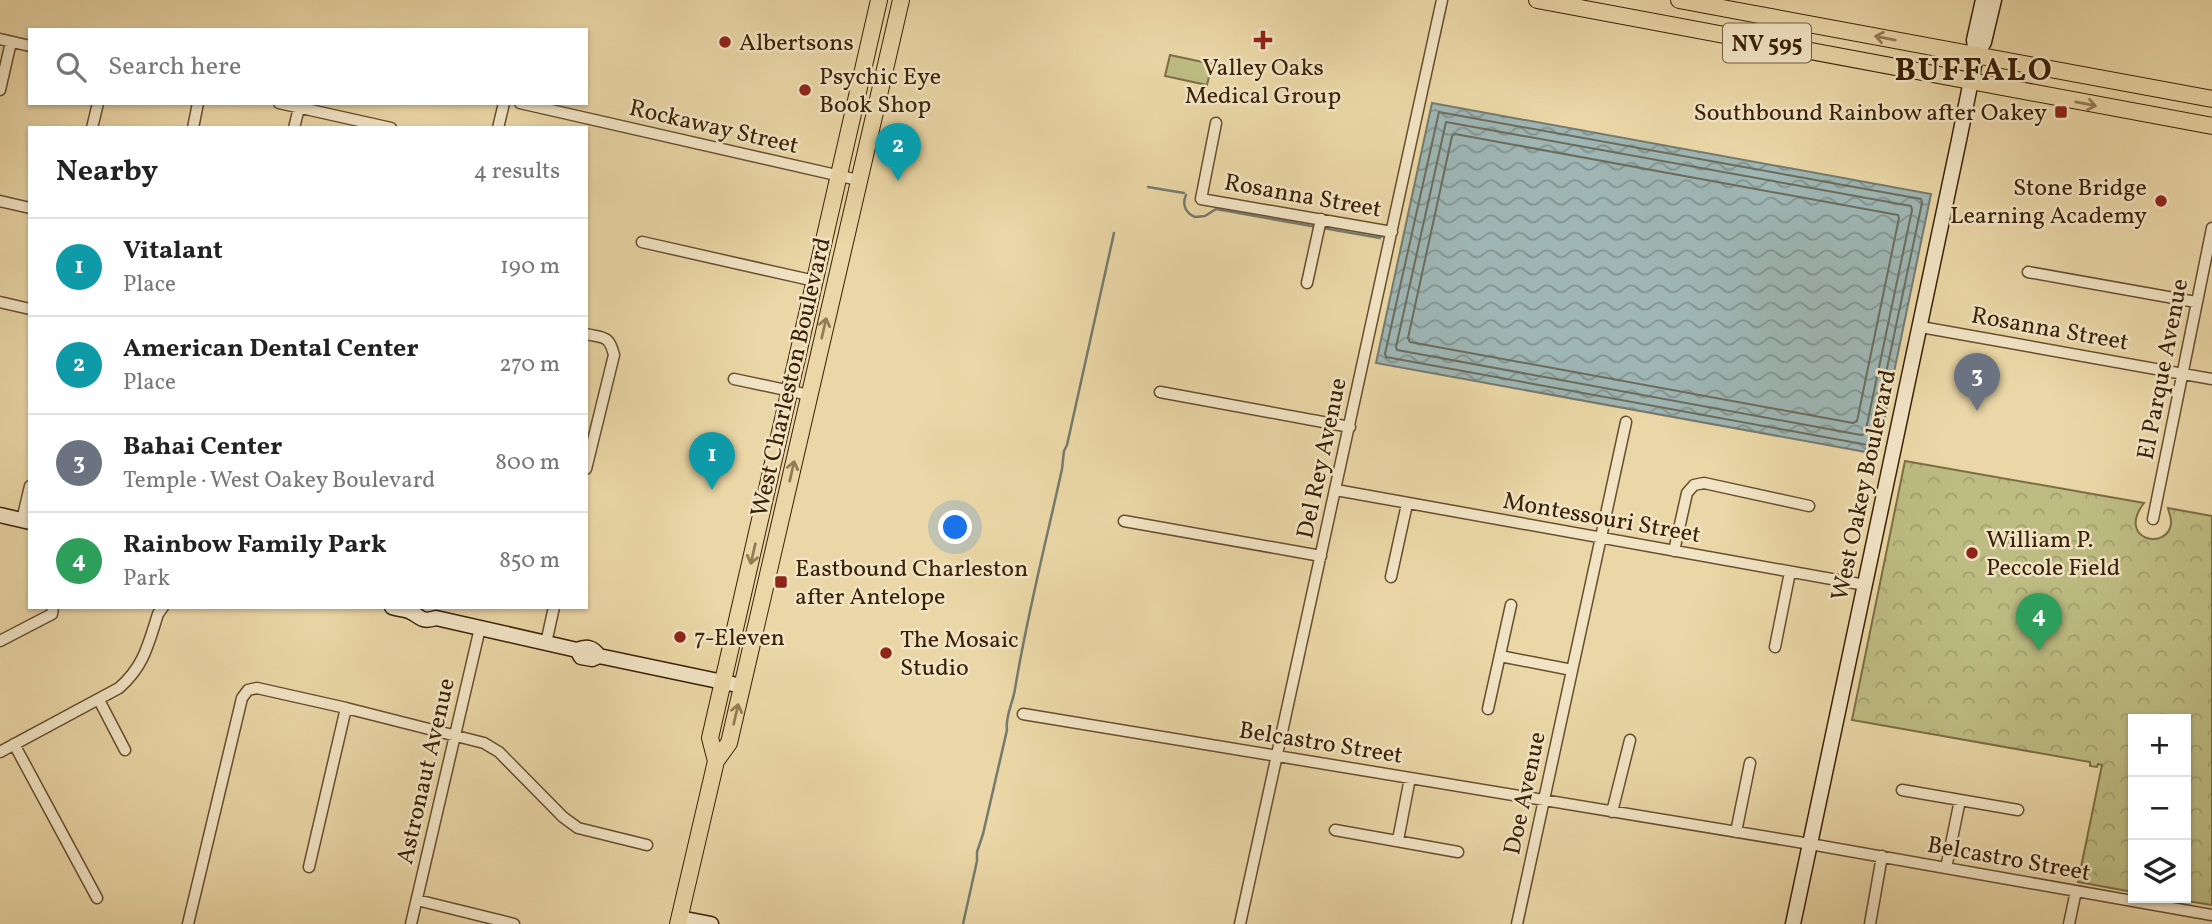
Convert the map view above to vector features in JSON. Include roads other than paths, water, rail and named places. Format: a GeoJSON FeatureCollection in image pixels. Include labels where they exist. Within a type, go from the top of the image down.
{"type":"FeatureCollection","features":[{"type":"Feature","properties":{"kind":"main road","name":"West Charleston Boulevard"},"geometry":{"type":"LineString","coordinates":[[716,761],[710,738],[879,0]]}},
{"type":"Feature","properties":{"kind":"main road","name":"West Charleston Boulevard"},"geometry":{"type":"LineString","coordinates":[[679,921],[716,761],[729,743],[901,0]]}},
{"type":"Feature","properties":{"kind":"main road","name":"NV 595"},"geometry":{"type":"LineString","coordinates":[[1537,0],[2212,126]]}},
{"type":"Feature","properties":{"kind":"main road","name":"NV 595"},"geometry":{"type":"LineString","coordinates":[[1678,0],[2212,99]]}},
{"type":"Feature","properties":{"kind":"main road","name":"West Oakey Boulevard"},"geometry":{"type":"LineString","coordinates":[[1793,924],[1921,327],[1976,56],[1974,40],[1983,0]]}},
{"type":"Feature","properties":{"kind":"main road","name":"West Oakey Boulevard"},"geometry":{"type":"LineString","coordinates":[[1976,56],[1984,42],[1994,0]]}},
{"type":"Feature","properties":{"kind":"main road"},"geometry":{"type":"LineString","coordinates":[[1697,30],[1704,5]]}},
{"type":"Feature","properties":{"kind":"main road"},"geometry":{"type":"LineString","coordinates":[[1717,34],[1723,8]]}},
{"type":"Feature","properties":{"kind":"main road"},"geometry":{"type":"LineString","coordinates":[[0,515],[26,521]]}},
{"type":"Feature","properties":{"kind":"main road"},"geometry":{"type":"LineString","coordinates":[[400,609],[412,612],[419,609]]}},
{"type":"Feature","properties":{"kind":"main road"},"geometry":{"type":"LineString","coordinates":[[425,609],[436,618],[577,650],[581,657],[592,659],[599,656],[742,686]]}},
{"type":"Feature","properties":{"kind":"main road"},"geometry":{"type":"LineString","coordinates":[[679,921],[711,924]]}},
{"type":"Feature","properties":{"kind":"street","name":"Del Rey Avenue"},"geometry":{"type":"LineString","coordinates":[[1240,924],[1442,0]]}},
{"type":"Feature","properties":{"kind":"street"},"geometry":{"type":"LineString","coordinates":[[0,90],[6,40],[28,46]]}},
{"type":"Feature","properties":{"kind":"street"},"geometry":{"type":"LineString","coordinates":[[92,126],[98,105]]}},
{"type":"Feature","properties":{"kind":"street"},"geometry":{"type":"LineString","coordinates":[[192,126],[198,105]]}},
{"type":"Feature","properties":{"kind":"street"},"geometry":{"type":"LineString","coordinates":[[287,105],[382,126]]}},
{"type":"Feature","properties":{"kind":"street"},"geometry":{"type":"LineString","coordinates":[[498,126],[504,105]]}},
{"type":"Feature","properties":{"kind":"street","name":"Rockaway Street"},"geometry":{"type":"LineString","coordinates":[[529,105],[858,180]]}},
{"type":"Feature","properties":{"kind":"street"},"geometry":{"type":"LineString","coordinates":[[294,126],[299,108]]}},
{"type":"Feature","properties":{"kind":"street","name":"Rosanna Street"},"geometry":{"type":"LineString","coordinates":[[1216,123],[1201,199],[1392,232]]}},
{"type":"Feature","properties":{"kind":"street"},"geometry":{"type":"LineString","coordinates":[[0,201],[28,208]]}},
{"type":"Feature","properties":{"kind":"street"},"geometry":{"type":"LineString","coordinates":[[1307,283],[1321,219]]}},
{"type":"Feature","properties":{"kind":"street","name":"El Parque Avenue"},"geometry":{"type":"LineString","coordinates":[[2153,519],[2212,228]]}},
{"type":"Feature","properties":{"kind":"street"},"geometry":{"type":"LineString","coordinates":[[642,242],[815,281]]}},
{"type":"Feature","properties":{"kind":"street"},"geometry":{"type":"LineString","coordinates":[[2028,272],[2196,302]]}},
{"type":"Feature","properties":{"kind":"street"},"geometry":{"type":"LineString","coordinates":[[0,302],[28,309]]}},
{"type":"Feature","properties":{"kind":"street","name":"Rosanna Street"},"geometry":{"type":"LineString","coordinates":[[1921,327],[2212,379]]}},
{"type":"Feature","properties":{"kind":"street"},"geometry":{"type":"LineString","coordinates":[[588,334],[603,336],[612,344],[614,355],[590,437]]}},
{"type":"Feature","properties":{"kind":"street"},"geometry":{"type":"LineString","coordinates":[[734,379],[809,395]]}},
{"type":"Feature","properties":{"kind":"street"},"geometry":{"type":"LineString","coordinates":[[1160,392],[1350,427]]}},
{"type":"Feature","properties":{"kind":"street","name":"Doe Avenue"},"geometry":{"type":"LineString","coordinates":[[1517,924],[1626,422]]}},
{"type":"Feature","properties":{"kind":"street"},"geometry":{"type":"LineString","coordinates":[[1674,551],[1687,493],[1694,485],[1704,483],[1809,506]]}},
{"type":"Feature","properties":{"kind":"street","name":"Montessouri Street"},"geometry":{"type":"LineString","coordinates":[[1336,490],[1407,505],[1865,585]]}},
{"type":"Feature","properties":{"kind":"street"},"geometry":{"type":"LineString","coordinates":[[26,521],[28,504]]}},
{"type":"Feature","properties":{"kind":"street"},"geometry":{"type":"LineString","coordinates":[[1391,577],[1407,505]]}},
{"type":"Feature","properties":{"kind":"street"},"geometry":{"type":"LineString","coordinates":[[1124,521],[1321,556]]}},
{"type":"Feature","properties":{"kind":"street"},"geometry":{"type":"LineString","coordinates":[[1774,647],[1790,572]]}},
{"type":"Feature","properties":{"kind":"street"},"geometry":{"type":"LineString","coordinates":[[1488,709],[1511,605]]}},
{"type":"Feature","properties":{"kind":"street"},"geometry":{"type":"LineString","coordinates":[[0,641],[52,614],[53,609]]}},
{"type":"Feature","properties":{"kind":"street"},"geometry":{"type":"LineString","coordinates":[[0,752],[120,688],[141,664],[162,609]]}},
{"type":"Feature","properties":{"kind":"street"},"geometry":{"type":"LineString","coordinates":[[546,643],[554,609]]}},
{"type":"Feature","properties":{"kind":"street","name":"Astronaut Avenue"},"geometry":{"type":"LineString","coordinates":[[411,924],[480,628]]}},
{"type":"Feature","properties":{"kind":"street"},"geometry":{"type":"LineString","coordinates":[[1500,656],[1572,670]]}},
{"type":"Feature","properties":{"kind":"street"},"geometry":{"type":"LineString","coordinates":[[188,924],[242,698],[248,690],[269,690],[484,743],[499,752],[563,817],[578,828],[647,845]]}},
{"type":"Feature","properties":{"kind":"street"},"geometry":{"type":"LineString","coordinates":[[99,700],[125,750]]}},
{"type":"Feature","properties":{"kind":"street"},"geometry":{"type":"LineString","coordinates":[[309,867],[346,708]]}},
{"type":"Feature","properties":{"kind":"street","name":"Belcastro Street"},"geometry":{"type":"LineString","coordinates":[[1023,714],[1946,867],[2208,918]]}},
{"type":"Feature","properties":{"kind":"street"},"geometry":{"type":"LineString","coordinates":[[1612,812],[1630,740]]}},
{"type":"Feature","properties":{"kind":"street"},"geometry":{"type":"LineString","coordinates":[[14,744],[97,898]]}},
{"type":"Feature","properties":{"kind":"street"},"geometry":{"type":"LineString","coordinates":[[1736,832],[1750,763]]}},
{"type":"Feature","properties":{"kind":"street"},"geometry":{"type":"LineString","coordinates":[[1398,840],[1410,778]]}},
{"type":"Feature","properties":{"kind":"street"},"geometry":{"type":"LineString","coordinates":[[1902,790],[2018,810]]}},
{"type":"Feature","properties":{"kind":"street"},"geometry":{"type":"LineString","coordinates":[[1946,867],[1960,800]]}},
{"type":"Feature","properties":{"kind":"street"},"geometry":{"type":"LineString","coordinates":[[1335,830],[1458,852]]}},
{"type":"Feature","properties":{"kind":"street"},"geometry":{"type":"LineString","coordinates":[[1870,924],[1882,856]]}},
{"type":"Feature","properties":{"kind":"street"},"geometry":{"type":"LineString","coordinates":[[2069,924],[2076,891]]}},
{"type":"Feature","properties":{"kind":"street"},"geometry":{"type":"LineString","coordinates":[[417,900],[514,924]]}},
{"type":"Feature","properties":{"kind":"water"},"geometry":{"type":"Polygon","coordinates":[[[1432,103],[1931,194],[1877,454],[1376,363],[1432,103]]]}},
{"type":"Feature","properties":{"kind":"waterway"},"geometry":{"type":"LineString","coordinates":[[1148,187],[1184,193]]}},
{"type":"Feature","properties":{"kind":"waterway"},"geometry":{"type":"LineString","coordinates":[[1186,195],[1185,208],[1195,217],[1205,216],[1216,209],[1317,227]]}},
{"type":"Feature","properties":{"kind":"waterway"},"geometry":{"type":"LineString","coordinates":[[1323,228],[1380,238],[1384,236]]}},
{"type":"Feature","properties":{"kind":"waterway"},"geometry":{"type":"LineString","coordinates":[[963,924],[977,852],[1007,730],[1064,451],[1114,233]]}},
{"type":"Feature","properties":{"kind":"place","name":"Valley Oaks Medical Group"},"geometry":{"type":"Point","coordinates":[1263,40]}},
{"type":"Feature","properties":{"kind":"place","name":"Albertsons"},"geometry":{"type":"Point","coordinates":[725,42]}},
{"type":"Feature","properties":{"kind":"place","name":"Psychic Eye Book Shop"},"geometry":{"type":"Point","coordinates":[805,90]}},
{"type":"Feature","properties":{"kind":"place","name":"Southbound Rainbow after Oakey"},"geometry":{"type":"Point","coordinates":[2061,112]}},
{"type":"Feature","properties":{"kind":"place","name":"American Dental Center"},"geometry":{"type":"Point","coordinates":[898,181]}},
{"type":"Feature","properties":{"kind":"place","name":"Stone Bridge Learning Academy"},"geometry":{"type":"Point","coordinates":[2161,201]}},
{"type":"Feature","properties":{"kind":"place","name":"Bahai Center"},"geometry":{"type":"Point","coordinates":[1977,411]}},
{"type":"Feature","properties":{"kind":"place","name":"Vitalant"},"geometry":{"type":"Point","coordinates":[712,490]}},
{"type":"Feature","properties":{"kind":"place","name":"William P. Peccole Field"},"geometry":{"type":"Point","coordinates":[1972,553]}},
{"type":"Feature","properties":{"kind":"place","name":"Eastbound Charleston after Antelope"},"geometry":{"type":"Point","coordinates":[781,582]}},
{"type":"Feature","properties":{"kind":"place","name":"7-Eleven"},"geometry":{"type":"Point","coordinates":[680,637]}},
{"type":"Feature","properties":{"kind":"place","name":"Rainbow Family Park"},"geometry":{"type":"Point","coordinates":[2039,651]}},
{"type":"Feature","properties":{"kind":"place","name":"The Mosaic Studio"},"geometry":{"type":"Point","coordinates":[886,653]}},
{"type":"Feature","properties":{"kind":"district","name":"BUFFALO"},"geometry":{"type":"Point","coordinates":[1974,69]}}]}
